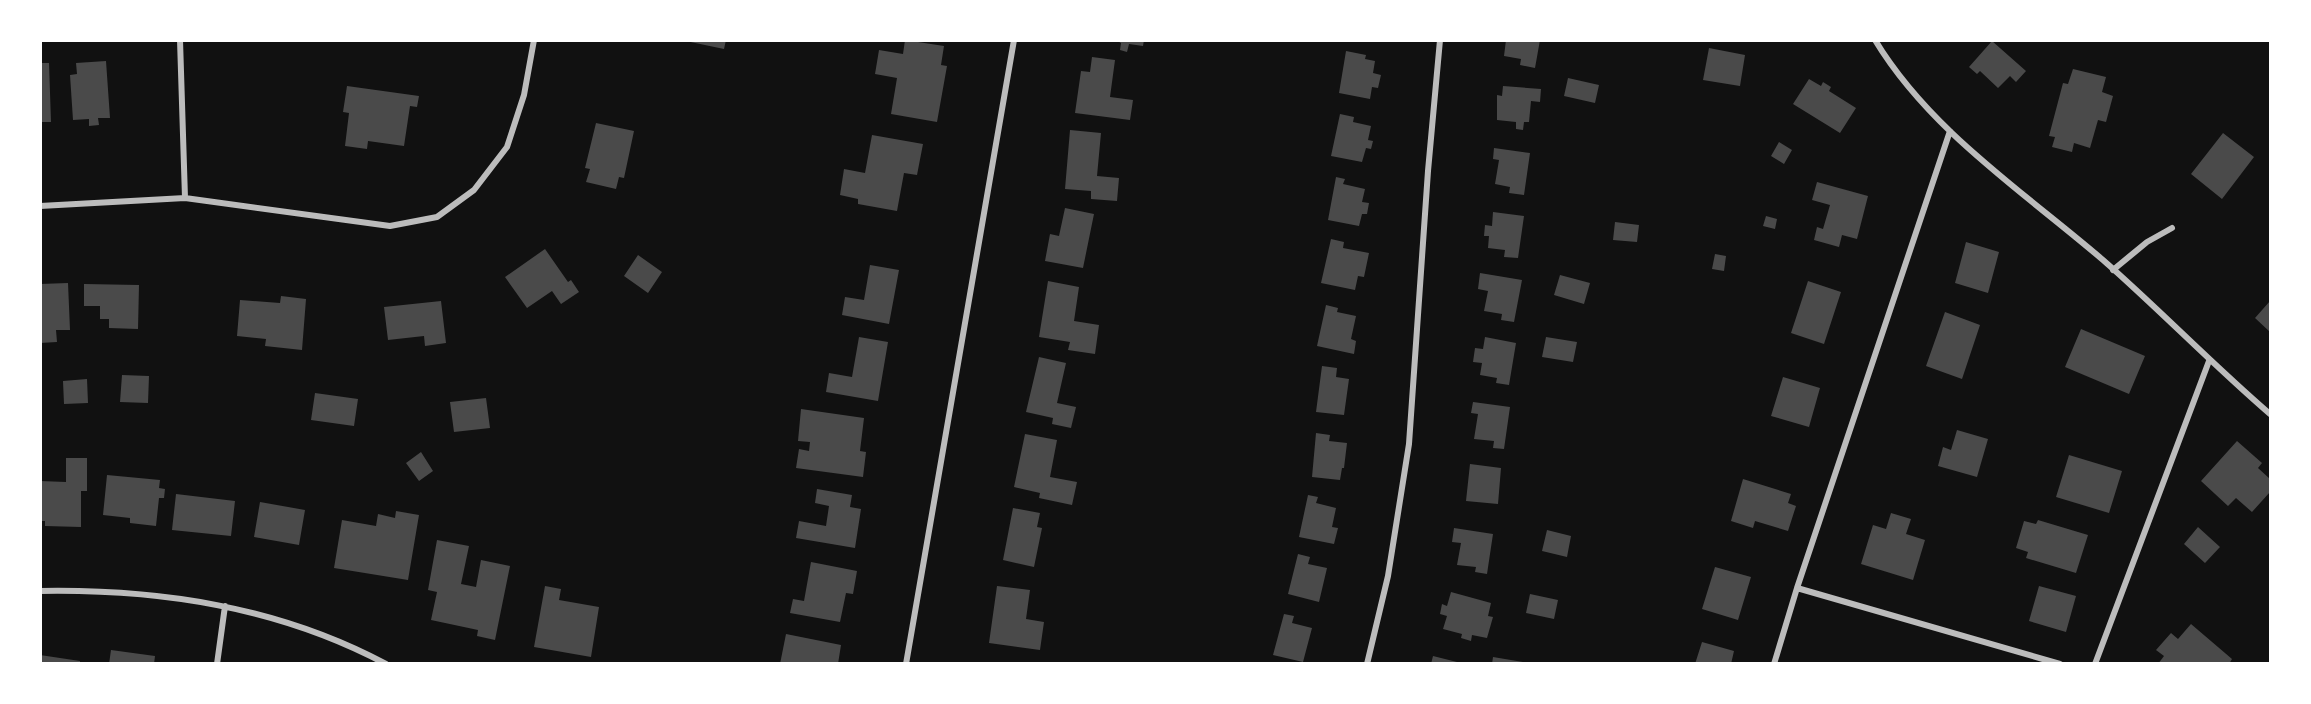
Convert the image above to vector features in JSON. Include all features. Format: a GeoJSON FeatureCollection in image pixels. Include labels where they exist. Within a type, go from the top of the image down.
{"type":"FeatureCollection","features":[{"type":"Feature","properties":{"kind":"street"},"geometry":{"type":"LineString","coordinates":[[180,40],[185,198]]}},
{"type":"Feature","properties":{"kind":"street"},"geometry":{"type":"LineString","coordinates":[[40,206],[185,198],[390,226],[437,217],[474,190],[507,147],[524,95],[534,40]]}},
{"type":"Feature","properties":{"kind":"street"},"geometry":{"type":"LineString","coordinates":[[906,663],[1014,40]]}},
{"type":"Feature","properties":{"kind":"street"},"geometry":{"type":"LineString","coordinates":[[1367,663],[1388,576],[1409,444],[1428,171],[1440,40]]}},
{"type":"Feature","properties":{"kind":"street"},"geometry":{"type":"LineString","coordinates":[[1875,40],[1902,82],[1950,131],[2113,270],[2210,361],[2271,414]]}},
{"type":"Feature","properties":{"kind":"street"},"geometry":{"type":"LineString","coordinates":[[1774,663],[1950,131]]}},
{"type":"Feature","properties":{"kind":"street"},"geometry":{"type":"LineString","coordinates":[[2113,270],[2147,242],[2172,228]]}},
{"type":"Feature","properties":{"kind":"street"},"geometry":{"type":"LineString","coordinates":[[2095,663],[2210,361]]}},
{"type":"Feature","properties":{"kind":"street"},"geometry":{"type":"LineString","coordinates":[[1797,588],[2060,663]]}},
{"type":"Feature","properties":{"kind":"street"},"geometry":{"type":"LineString","coordinates":[[40,591],[145,594],[194,600],[264,614],[307,628],[386,663]]}},
{"type":"Feature","properties":{"kind":"street"},"geometry":{"type":"LineString","coordinates":[[217,663],[225,606]]}},
{"type":"Feature","properties":{"kind":"building"},"geometry":{"type":"Polygon","coordinates":[[[681,40],[726,40],[724,49],[681,40]]]}},
{"type":"Feature","properties":{"kind":"building"},"geometry":{"type":"Polygon","coordinates":[[[905,40],[944,46],[941,65],[947,66],[937,122],[891,114],[897,78],[875,74],[879,50],[903,54],[905,40]]]}},
{"type":"Feature","properties":{"kind":"building"},"geometry":{"type":"Polygon","coordinates":[[[1116,40],[1144,40],[1143,46],[1129,44],[1127,52],[1120,50],[1121,43],[1116,40]]]}},
{"type":"Feature","properties":{"kind":"building"},"geometry":{"type":"Polygon","coordinates":[[[1506,40],[1540,40],[1535,68],[1520,65],[1521,59],[1504,56],[1506,40]]]}},
{"type":"Feature","properties":{"kind":"building"},"geometry":{"type":"Polygon","coordinates":[[[1992,41],[2026,71],[2016,82],[2010,76],[1998,88],[1980,71],[1977,74],[1969,67],[1992,41]]]}},
{"type":"Feature","properties":{"kind":"building"},"geometry":{"type":"Polygon","coordinates":[[[1709,48],[1745,55],[1740,86],[1703,80],[1709,48]]]}},
{"type":"Feature","properties":{"kind":"building"},"geometry":{"type":"Polygon","coordinates":[[[1346,51],[1366,55],[1365,59],[1375,61],[1373,73],[1381,75],[1378,88],[1372,87],[1370,99],[1339,93],[1346,51]]]}},
{"type":"Feature","properties":{"kind":"building"},"geometry":{"type":"Polygon","coordinates":[[[1092,57],[1115,60],[1110,97],[1133,100],[1130,120],[1075,113],[1081,71],[1090,72],[1092,57]]]}},
{"type":"Feature","properties":{"kind":"building"},"geometry":{"type":"Polygon","coordinates":[[[106,61],[110,118],[98,118],[99,125],[89,126],[89,119],[73,120],[70,75],[77,74],[76,63],[106,61]]]}},
{"type":"Feature","properties":{"kind":"building"},"geometry":{"type":"Polygon","coordinates":[[[40,63],[49,63],[51,122],[40,122],[40,63]]]}},
{"type":"Feature","properties":{"kind":"building"},"geometry":{"type":"Polygon","coordinates":[[[2073,69],[2106,77],[2102,92],[2113,96],[2106,122],[2098,120],[2090,148],[2074,143],[2072,152],[2052,147],[2055,137],[2049,136],[2063,83],[2068,84],[2073,69]]]}},
{"type":"Feature","properties":{"kind":"building"},"geometry":{"type":"Polygon","coordinates":[[[1568,78],[1599,85],[1595,103],[1564,96],[1568,78]]]}},
{"type":"Feature","properties":{"kind":"building"},"geometry":{"type":"Polygon","coordinates":[[[1809,79],[1821,86],[1823,82],[1831,87],[1829,91],[1856,108],[1840,133],[1793,104],[1809,79]]]}},
{"type":"Feature","properties":{"kind":"building"},"geometry":{"type":"Polygon","coordinates":[[[347,86],[419,96],[417,107],[410,106],[404,146],[368,141],[367,149],[345,146],[349,113],[343,112],[347,86]]]}},
{"type":"Feature","properties":{"kind":"building"},"geometry":{"type":"Polygon","coordinates":[[[1503,86],[1541,89],[1540,102],[1531,101],[1529,122],[1524,122],[1523,130],[1516,129],[1516,122],[1497,120],[1497,95],[1502,96],[1503,86]]]}},
{"type":"Feature","properties":{"kind":"building"},"geometry":{"type":"Polygon","coordinates":[[[1340,114],[1354,117],[1353,122],[1371,126],[1368,140],[1373,141],[1371,149],[1366,148],[1362,162],[1331,156],[1340,114]]]}},
{"type":"Feature","properties":{"kind":"building"},"geometry":{"type":"Polygon","coordinates":[[[596,123],[634,131],[624,178],[619,177],[616,189],[586,182],[590,169],[585,168],[596,123]]]}},
{"type":"Feature","properties":{"kind":"building"},"geometry":{"type":"Polygon","coordinates":[[[1070,130],[1101,133],[1097,176],[1119,178],[1117,201],[1091,199],[1091,191],[1065,189],[1070,130]]]}},
{"type":"Feature","properties":{"kind":"building"},"geometry":{"type":"Polygon","coordinates":[[[2223,133],[2254,157],[2222,199],[2191,174],[2223,133]]]}},
{"type":"Feature","properties":{"kind":"building"},"geometry":{"type":"Polygon","coordinates":[[[872,135],[923,144],[917,175],[904,173],[897,211],[858,204],[858,199],[840,195],[844,169],[865,173],[872,135]]]}},
{"type":"Feature","properties":{"kind":"building"},"geometry":{"type":"Polygon","coordinates":[[[1779,142],[1792,150],[1784,164],[1771,156],[1779,142]]]}},
{"type":"Feature","properties":{"kind":"building"},"geometry":{"type":"Polygon","coordinates":[[[1494,148],[1530,153],[1524,195],[1509,193],[1510,187],[1495,184],[1499,160],[1493,159],[1494,148]]]}},
{"type":"Feature","properties":{"kind":"building"},"geometry":{"type":"Polygon","coordinates":[[[1336,177],[1345,179],[1343,184],[1365,189],[1362,202],[1369,203],[1367,214],[1362,214],[1359,226],[1328,220],[1336,177]]]}},
{"type":"Feature","properties":{"kind":"building"},"geometry":{"type":"Polygon","coordinates":[[[1817,182],[1868,196],[1857,239],[1842,235],[1839,247],[1814,240],[1817,227],[1823,229],[1830,205],[1812,200],[1817,182]]]}},
{"type":"Feature","properties":{"kind":"building"},"geometry":{"type":"Polygon","coordinates":[[[1065,208],[1094,214],[1083,268],[1045,261],[1050,234],[1059,236],[1065,208]]]}},
{"type":"Feature","properties":{"kind":"building"},"geometry":{"type":"Polygon","coordinates":[[[1493,212],[1524,216],[1518,258],[1504,257],[1505,250],[1488,248],[1489,236],[1484,236],[1485,225],[1492,226],[1493,212]]]}},
{"type":"Feature","properties":{"kind":"building"},"geometry":{"type":"Polygon","coordinates":[[[1766,216],[1777,219],[1775,229],[1763,226],[1766,216]]]}},
{"type":"Feature","properties":{"kind":"building"},"geometry":{"type":"Polygon","coordinates":[[[1615,222],[1639,225],[1637,242],[1613,240],[1615,222]]]}},
{"type":"Feature","properties":{"kind":"building"},"geometry":{"type":"Polygon","coordinates":[[[1331,239],[1344,242],[1343,248],[1369,253],[1364,277],[1358,276],[1355,290],[1321,283],[1331,239]]]}},
{"type":"Feature","properties":{"kind":"building"},"geometry":{"type":"Polygon","coordinates":[[[1966,242],[1999,252],[1988,293],[1955,283],[1966,242]]]}},
{"type":"Feature","properties":{"kind":"building"},"geometry":{"type":"Polygon","coordinates":[[[545,249],[568,282],[571,280],[579,292],[561,304],[552,291],[527,308],[505,277],[545,249]]]}},
{"type":"Feature","properties":{"kind":"building"},"geometry":{"type":"Polygon","coordinates":[[[1715,254],[1726,256],[1724,271],[1712,269],[1715,254]]]}},
{"type":"Feature","properties":{"kind":"building"},"geometry":{"type":"Polygon","coordinates":[[[638,255],[662,272],[648,293],[624,276],[638,255]]]}},
{"type":"Feature","properties":{"kind":"building"},"geometry":{"type":"Polygon","coordinates":[[[870,265],[899,270],[889,324],[842,315],[845,297],[864,300],[870,265]]]}},
{"type":"Feature","properties":{"kind":"building"},"geometry":{"type":"Polygon","coordinates":[[[1480,273],[1522,280],[1514,322],[1501,320],[1502,314],[1484,311],[1488,291],[1478,289],[1480,273]]]}},
{"type":"Feature","properties":{"kind":"building"},"geometry":{"type":"Polygon","coordinates":[[[1560,275],[1590,283],[1584,304],[1554,295],[1560,275]]]}},
{"type":"Feature","properties":{"kind":"building"},"geometry":{"type":"Polygon","coordinates":[[[1048,281],[1079,287],[1074,321],[1099,325],[1095,354],[1068,350],[1070,342],[1039,337],[1048,281]]]}},
{"type":"Feature","properties":{"kind":"building"},"geometry":{"type":"Polygon","coordinates":[[[1808,281],[1841,292],[1824,344],[1791,333],[1808,281]]]}},
{"type":"Feature","properties":{"kind":"building"},"geometry":{"type":"Polygon","coordinates":[[[68,283],[70,330],[56,330],[57,342],[40,343],[40,284],[68,283]]]}},
{"type":"Feature","properties":{"kind":"building"},"geometry":{"type":"Polygon","coordinates":[[[84,284],[139,285],[138,329],[109,328],[109,319],[100,319],[100,306],[84,306],[84,284]]]}},
{"type":"Feature","properties":{"kind":"building"},"geometry":{"type":"Polygon","coordinates":[[[281,296],[306,299],[302,350],[265,346],[266,339],[237,336],[240,300],[280,303],[281,296]]]}},
{"type":"Feature","properties":{"kind":"building"},"geometry":{"type":"Polygon","coordinates":[[[441,301],[446,343],[425,346],[424,336],[388,340],[384,307],[441,301]]]}},
{"type":"Feature","properties":{"kind":"building"},"geometry":{"type":"Polygon","coordinates":[[[2270,301],[2270,332],[2255,318],[2270,301]]]}},
{"type":"Feature","properties":{"kind":"building"},"geometry":{"type":"Polygon","coordinates":[[[1326,305],[1338,308],[1337,312],[1356,316],[1351,339],[1356,341],[1354,354],[1317,346],[1326,305]]]}},
{"type":"Feature","properties":{"kind":"building"},"geometry":{"type":"Polygon","coordinates":[[[1945,312],[1980,325],[1962,379],[1926,366],[1945,312]]]}},
{"type":"Feature","properties":{"kind":"building"},"geometry":{"type":"Polygon","coordinates":[[[2081,329],[2145,356],[2129,394],[2065,367],[2081,329]]]}},
{"type":"Feature","properties":{"kind":"building"},"geometry":{"type":"Polygon","coordinates":[[[859,337],[888,342],[878,401],[826,392],[829,373],[852,377],[859,337]]]}},
{"type":"Feature","properties":{"kind":"building"},"geometry":{"type":"Polygon","coordinates":[[[1485,337],[1516,343],[1509,385],[1496,383],[1497,378],[1480,375],[1482,363],[1473,362],[1475,348],[1483,349],[1485,337]]]}},
{"type":"Feature","properties":{"kind":"building"},"geometry":{"type":"Polygon","coordinates":[[[1546,337],[1577,342],[1573,362],[1542,357],[1546,337]]]}},
{"type":"Feature","properties":{"kind":"building"},"geometry":{"type":"Polygon","coordinates":[[[1039,357],[1066,363],[1057,403],[1076,407],[1071,428],[1052,424],[1053,418],[1026,412],[1039,357]]]}},
{"type":"Feature","properties":{"kind":"building"},"geometry":{"type":"Polygon","coordinates":[[[1322,366],[1337,368],[1336,377],[1349,379],[1344,415],[1316,412],[1322,366]]]}},
{"type":"Feature","properties":{"kind":"building"},"geometry":{"type":"Polygon","coordinates":[[[122,375],[149,376],[148,403],[120,402],[122,375]]]}},
{"type":"Feature","properties":{"kind":"building"},"geometry":{"type":"Polygon","coordinates":[[[1783,377],[1820,388],[1809,427],[1771,416],[1783,377]]]}},
{"type":"Feature","properties":{"kind":"building"},"geometry":{"type":"Polygon","coordinates":[[[87,379],[88,403],[64,404],[63,381],[87,379]]]}},
{"type":"Feature","properties":{"kind":"building"},"geometry":{"type":"Polygon","coordinates":[[[315,393],[358,399],[354,426],[311,420],[315,393]]]}},
{"type":"Feature","properties":{"kind":"building"},"geometry":{"type":"Polygon","coordinates":[[[486,398],[490,428],[454,432],[450,402],[486,398]]]}},
{"type":"Feature","properties":{"kind":"building"},"geometry":{"type":"Polygon","coordinates":[[[1473,402],[1510,407],[1504,449],[1493,448],[1494,441],[1474,439],[1478,414],[1471,413],[1473,402]]]}},
{"type":"Feature","properties":{"kind":"building"},"geometry":{"type":"Polygon","coordinates":[[[801,409],[864,418],[860,451],[866,452],[863,477],[796,468],[799,449],[809,451],[810,442],[798,441],[801,409]]]}},
{"type":"Feature","properties":{"kind":"building"},"geometry":{"type":"Polygon","coordinates":[[[1957,430],[1988,439],[1977,477],[1938,466],[1943,447],[1951,450],[1957,430]]]}},
{"type":"Feature","properties":{"kind":"building"},"geometry":{"type":"Polygon","coordinates":[[[1316,433],[1330,435],[1329,441],[1347,443],[1340,480],[1312,477],[1316,433]]]}},
{"type":"Feature","properties":{"kind":"building"},"geometry":{"type":"Polygon","coordinates":[[[1025,434],[1057,440],[1050,477],[1077,482],[1072,505],[1039,498],[1040,493],[1014,487],[1025,434]]]}},
{"type":"Feature","properties":{"kind":"building"},"geometry":{"type":"Polygon","coordinates":[[[2237,441],[2262,463],[2258,468],[2270,479],[2270,492],[2252,512],[2236,498],[2228,506],[2201,481],[2237,441]]]}},
{"type":"Feature","properties":{"kind":"building"},"geometry":{"type":"Polygon","coordinates":[[[421,452],[433,471],[419,481],[406,463],[421,452]]]}},
{"type":"Feature","properties":{"kind":"building"},"geometry":{"type":"Polygon","coordinates":[[[2069,455],[2122,471],[2109,513],[2056,497],[2069,455]]]}},
{"type":"Feature","properties":{"kind":"building"},"geometry":{"type":"Polygon","coordinates":[[[66,458],[87,458],[87,491],[81,491],[81,527],[45,526],[45,521],[40,521],[40,481],[66,482],[66,458]]]}},
{"type":"Feature","properties":{"kind":"building"},"geometry":{"type":"Polygon","coordinates":[[[1470,464],[1501,468],[1498,504],[1466,501],[1470,464]]]}},
{"type":"Feature","properties":{"kind":"building"},"geometry":{"type":"Polygon","coordinates":[[[107,475],[160,480],[159,488],[165,489],[164,498],[159,498],[156,526],[130,523],[130,518],[103,515],[107,475]]]}},
{"type":"Feature","properties":{"kind":"building"},"geometry":{"type":"Polygon","coordinates":[[[1743,479],[1791,494],[1788,503],[1796,506],[1788,531],[1755,521],[1753,528],[1731,521],[1743,479]]]}},
{"type":"Feature","properties":{"kind":"building"},"geometry":{"type":"Polygon","coordinates":[[[817,489],[852,495],[850,507],[861,509],[855,548],[796,538],[799,521],[826,526],[829,506],[815,503],[817,489]]]}},
{"type":"Feature","properties":{"kind":"building"},"geometry":{"type":"Polygon","coordinates":[[[176,494],[235,501],[231,536],[172,530],[176,494]]]}},
{"type":"Feature","properties":{"kind":"building"},"geometry":{"type":"Polygon","coordinates":[[[1308,495],[1318,497],[1316,503],[1336,508],[1332,527],[1338,528],[1334,544],[1299,537],[1308,495]]]}},
{"type":"Feature","properties":{"kind":"building"},"geometry":{"type":"Polygon","coordinates":[[[260,502],[305,510],[299,545],[254,537],[260,502]]]}},
{"type":"Feature","properties":{"kind":"building"},"geometry":{"type":"Polygon","coordinates":[[[1013,508],[1040,513],[1037,527],[1042,528],[1034,567],[1003,560],[1013,508]]]}},
{"type":"Feature","properties":{"kind":"building"},"geometry":{"type":"Polygon","coordinates":[[[396,511],[419,515],[408,580],[334,568],[342,520],[376,526],[378,514],[395,518],[396,511]]]}},
{"type":"Feature","properties":{"kind":"building"},"geometry":{"type":"Polygon","coordinates":[[[1891,513],[1911,519],[1906,534],[1925,540],[1913,580],[1861,564],[1873,525],[1886,529],[1891,513]]]}},
{"type":"Feature","properties":{"kind":"building"},"geometry":{"type":"Polygon","coordinates":[[[2038,520],[2088,535],[2076,573],[2026,558],[2028,552],[2016,548],[2024,521],[2036,524],[2038,520]]]}},
{"type":"Feature","properties":{"kind":"building"},"geometry":{"type":"Polygon","coordinates":[[[2198,527],[2220,547],[2205,563],[2184,544],[2198,527]]]}},
{"type":"Feature","properties":{"kind":"building"},"geometry":{"type":"Polygon","coordinates":[[[1454,528],[1493,534],[1487,574],[1475,572],[1476,567],[1457,565],[1461,543],[1452,542],[1454,528]]]}},
{"type":"Feature","properties":{"kind":"building"},"geometry":{"type":"Polygon","coordinates":[[[1547,530],[1571,536],[1567,557],[1542,551],[1547,530]]]}},
{"type":"Feature","properties":{"kind":"building"},"geometry":{"type":"Polygon","coordinates":[[[437,540],[469,546],[461,584],[476,587],[481,560],[510,566],[495,640],[477,636],[478,630],[431,620],[437,592],[428,590],[437,540]]]}},
{"type":"Feature","properties":{"kind":"building"},"geometry":{"type":"Polygon","coordinates":[[[1298,554],[1310,557],[1308,564],[1327,568],[1319,602],[1288,594],[1298,554]]]}},
{"type":"Feature","properties":{"kind":"building"},"geometry":{"type":"Polygon","coordinates":[[[811,562],[857,571],[853,594],[846,593],[840,622],[790,613],[793,599],[804,601],[811,562]]]}},
{"type":"Feature","properties":{"kind":"building"},"geometry":{"type":"Polygon","coordinates":[[[1715,567],[1751,577],[1738,620],[1702,609],[1715,567]]]}},
{"type":"Feature","properties":{"kind":"building"},"geometry":{"type":"Polygon","coordinates":[[[545,586],[561,589],[559,600],[599,607],[591,657],[534,647],[545,586]]]}},
{"type":"Feature","properties":{"kind":"building"},"geometry":{"type":"Polygon","coordinates":[[[997,586],[1030,590],[1026,619],[1044,622],[1040,650],[989,643],[997,586]]]}},
{"type":"Feature","properties":{"kind":"building"},"geometry":{"type":"Polygon","coordinates":[[[2039,586],[2076,596],[2066,632],[2029,621],[2039,586]]]}},
{"type":"Feature","properties":{"kind":"building"},"geometry":{"type":"Polygon","coordinates":[[[1451,592],[1491,603],[1488,616],[1493,617],[1487,638],[1472,635],[1471,641],[1461,638],[1462,634],[1443,629],[1447,616],[1440,614],[1442,604],[1447,606],[1451,592]]]}},
{"type":"Feature","properties":{"kind":"building"},"geometry":{"type":"Polygon","coordinates":[[[1530,594],[1558,600],[1554,619],[1526,613],[1530,594]]]}},
{"type":"Feature","properties":{"kind":"building"},"geometry":{"type":"Polygon","coordinates":[[[1284,614],[1294,616],[1292,623],[1312,628],[1303,662],[1273,655],[1284,614]]]}},
{"type":"Feature","properties":{"kind":"building"},"geometry":{"type":"Polygon","coordinates":[[[2191,624],[2232,659],[2229,664],[2158,664],[2164,656],[2156,650],[2171,633],[2178,639],[2191,624]]]}},
{"type":"Feature","properties":{"kind":"building"},"geometry":{"type":"Polygon","coordinates":[[[786,634],[841,645],[838,664],[780,664],[786,634]]]}},
{"type":"Feature","properties":{"kind":"building"},"geometry":{"type":"Polygon","coordinates":[[[1702,642],[1734,651],[1731,664],[1695,664],[1702,642]]]}},
{"type":"Feature","properties":{"kind":"building"},"geometry":{"type":"Polygon","coordinates":[[[111,650],[155,656],[154,664],[109,664],[111,650]]]}},
{"type":"Feature","properties":{"kind":"building"},"geometry":{"type":"Polygon","coordinates":[[[40,655],[80,661],[80,664],[40,664],[40,655]]]}},
{"type":"Feature","properties":{"kind":"building"},"geometry":{"type":"Polygon","coordinates":[[[1433,656],[1461,663],[1431,664],[1433,656]]]}},
{"type":"Feature","properties":{"kind":"building"},"geometry":{"type":"Polygon","coordinates":[[[1493,657],[1523,662],[1523,664],[1492,664],[1493,657]]]}}]}
